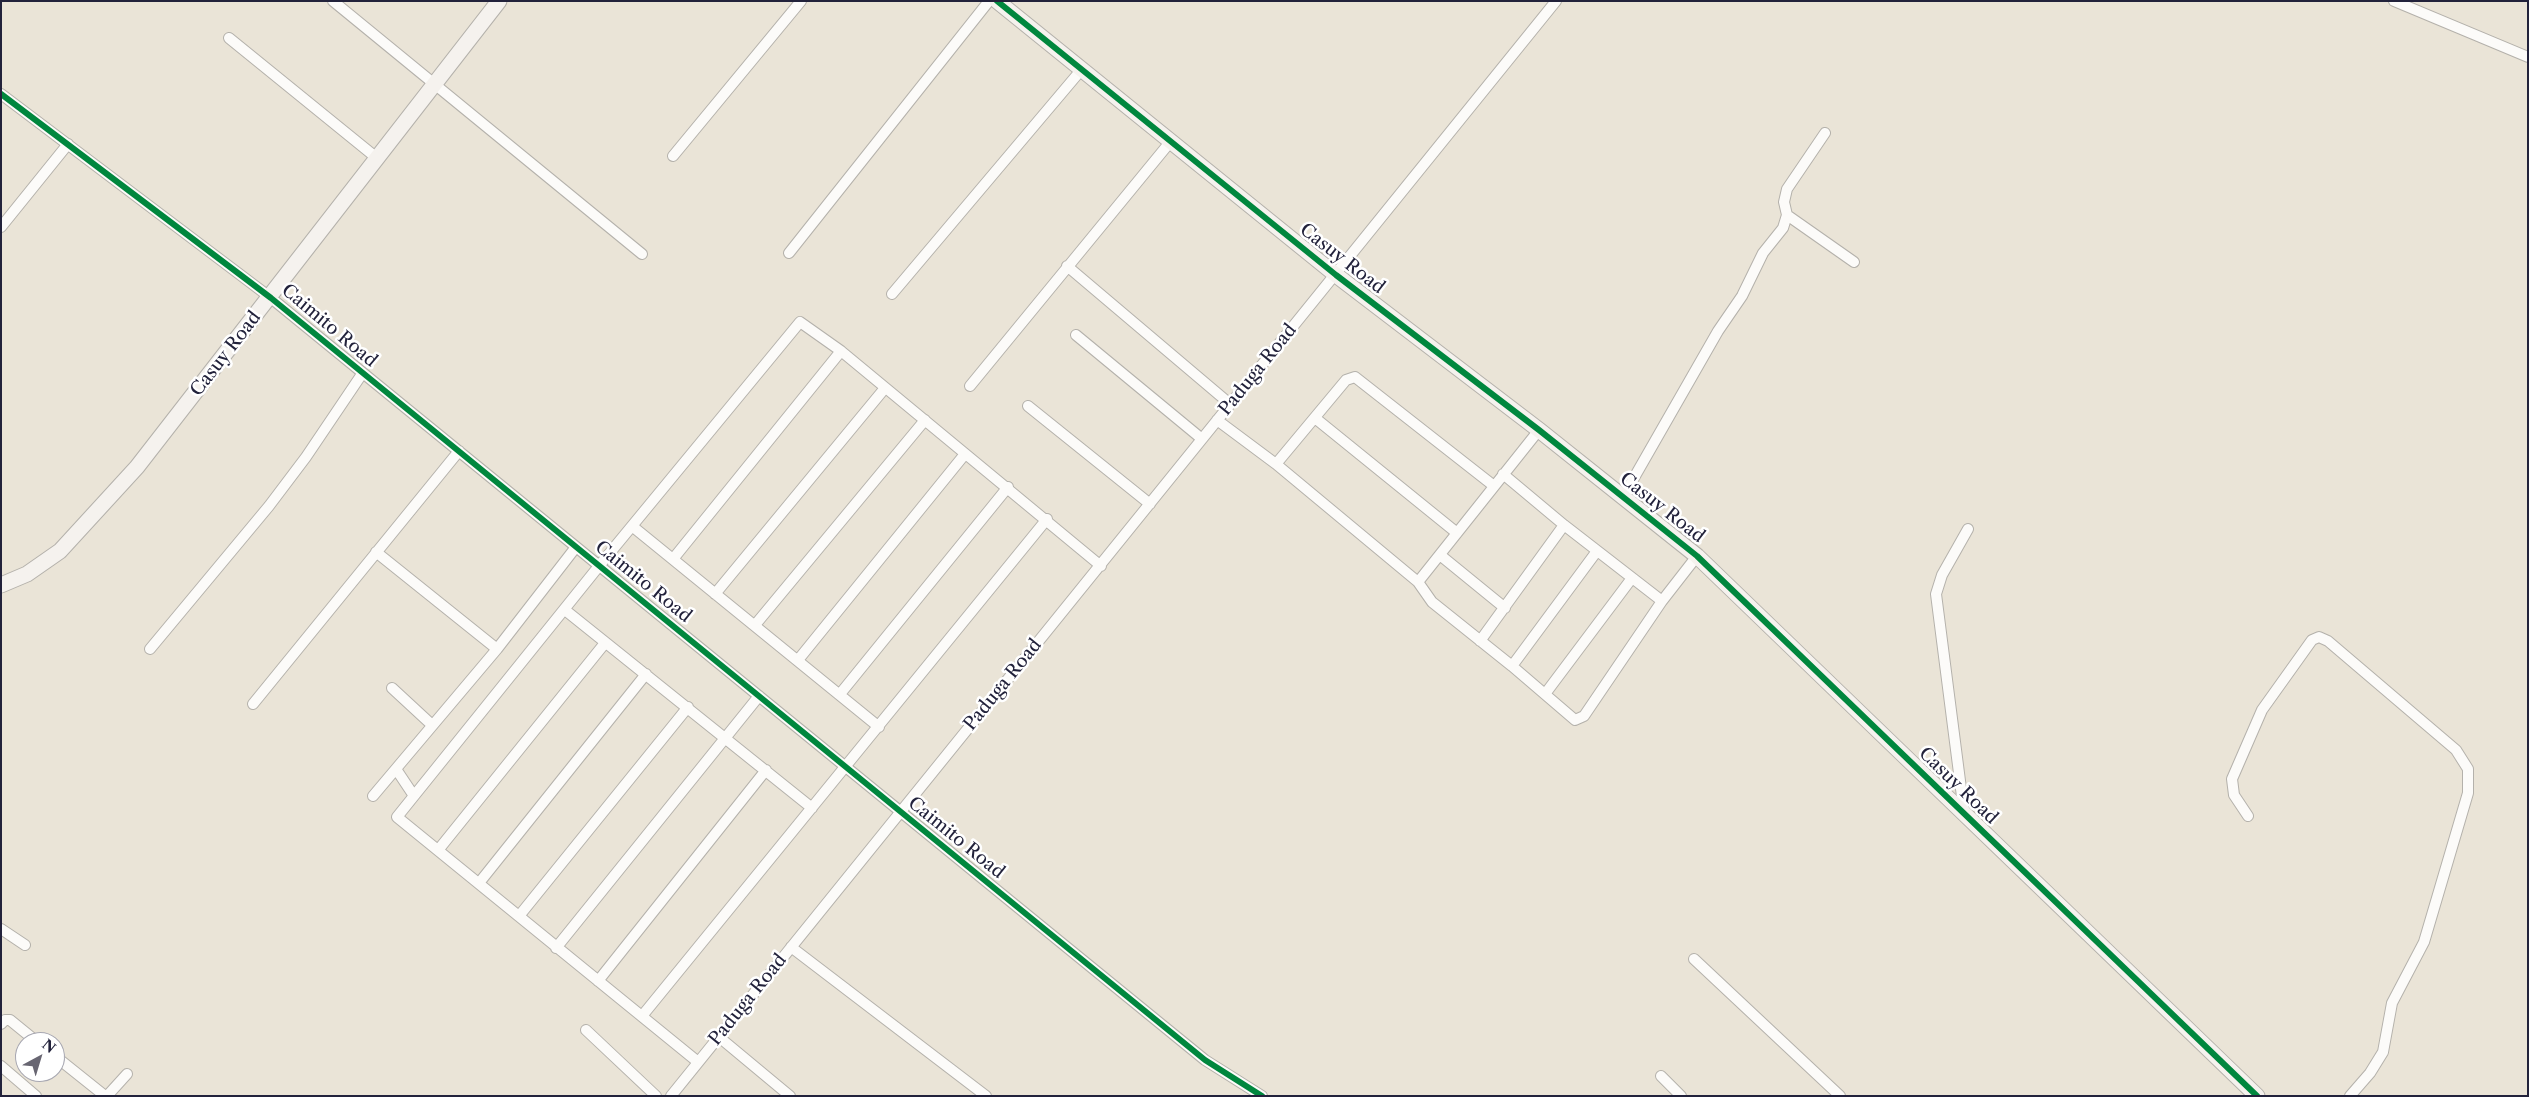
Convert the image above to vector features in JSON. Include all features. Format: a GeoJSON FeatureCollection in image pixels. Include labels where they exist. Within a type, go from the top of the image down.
{"type":"FeatureCollection","features":[{"type":"Feature","properties":{"kind":"street"},"geometry":{"type":"LineString","coordinates":[[333,1],[642,254]]}},
{"type":"Feature","properties":{"kind":"street","name":"Casuy Road"},"geometry":{"type":"LineString","coordinates":[[1,585],[44,563],[76,536],[137,467],[271,298],[499,1]]}},
{"type":"Feature","properties":{"kind":"street"},"geometry":{"type":"LineString","coordinates":[[673,156],[698,122],[800,1]]}},
{"type":"Feature","properties":{"kind":"street"},"geometry":{"type":"LineString","coordinates":[[790,253],[989,1]]}},
{"type":"Feature","properties":{"kind":"street","name":"Casuy Road"},"geometry":{"type":"LineString","coordinates":[[997,1],[1336,275],[1539,430],[1697,556],[2257,1096]]}},
{"type":"Feature","properties":{"kind":"street","name":"Paduga Road"},"geometry":{"type":"LineString","coordinates":[[671,1096],[899,811],[1101,566],[1556,1]]}},
{"type":"Feature","properties":{"kind":"street"},"geometry":{"type":"LineString","coordinates":[[2394,1],[2528,58]]}},
{"type":"Feature","properties":{"kind":"street"},"geometry":{"type":"LineString","coordinates":[[229,38],[378,159]]}},
{"type":"Feature","properties":{"kind":"street"},"geometry":{"type":"LineString","coordinates":[[892,294],[1082,69]]}},
{"type":"Feature","properties":{"kind":"street","name":"Caimito Road"},"geometry":{"type":"LineString","coordinates":[[1,94],[271,298],[1205,1060],[1262,1096]]}},
{"type":"Feature","properties":{"kind":"street"},"geometry":{"type":"LineString","coordinates":[[1623,497],[1713,340],[1742,296],[1763,253],[1783,228],[1787,216],[1784,202],[1787,189],[1825,133]]}},
{"type":"Feature","properties":{"kind":"street"},"geometry":{"type":"LineString","coordinates":[[970,386],[1171,141]]}},
{"type":"Feature","properties":{"kind":"street"},"geometry":{"type":"LineString","coordinates":[[1,227],[68,144]]}},
{"type":"Feature","properties":{"kind":"street"},"geometry":{"type":"LineString","coordinates":[[1787,216],[1854,262]]}},
{"type":"Feature","properties":{"kind":"street"},"geometry":{"type":"LineString","coordinates":[[1067,266],[1230,404]]}},
{"type":"Feature","properties":{"kind":"street"},"geometry":{"type":"LineString","coordinates":[[698,1062],[397,817],[599,566],[797,324],[806,324],[1008,487],[1101,566]]}},
{"type":"Feature","properties":{"kind":"street"},"geometry":{"type":"LineString","coordinates":[[1076,335],[1202,439]]}},
{"type":"Feature","properties":{"kind":"street"},"geometry":{"type":"LineString","coordinates":[[672,559],[841,351]]}},
{"type":"Feature","properties":{"kind":"street"},"geometry":{"type":"LineString","coordinates":[[150,649],[274,499],[306,457],[362,374]]}},
{"type":"Feature","properties":{"kind":"street"},"geometry":{"type":"LineString","coordinates":[[1276,464],[1346,380],[1355,377],[1494,486]]}},
{"type":"Feature","properties":{"kind":"street"},"geometry":{"type":"LineString","coordinates":[[715,594],[885,388]]}},
{"type":"Feature","properties":{"kind":"street"},"geometry":{"type":"LineString","coordinates":[[1028,406],[1150,504]]}},
{"type":"Feature","properties":{"kind":"street"},"geometry":{"type":"LineString","coordinates":[[1315,418],[1457,533]]}},
{"type":"Feature","properties":{"kind":"street"},"geometry":{"type":"LineString","coordinates":[[755,625],[925,420]]}},
{"type":"Feature","properties":{"kind":"street"},"geometry":{"type":"LineString","coordinates":[[1217,420],[1276,464],[1418,582],[1427,598],[1512,666],[1575,720],[1581,719],[1662,602],[1697,556]]}},
{"type":"Feature","properties":{"kind":"street"},"geometry":{"type":"LineString","coordinates":[[1418,582],[1539,430]]}},
{"type":"Feature","properties":{"kind":"street"},"geometry":{"type":"LineString","coordinates":[[253,704],[460,451]]}},
{"type":"Feature","properties":{"kind":"street"},"geometry":{"type":"LineString","coordinates":[[798,660],[966,454]]}},
{"type":"Feature","properties":{"kind":"street"},"geometry":{"type":"LineString","coordinates":[[1504,474],[1564,526],[1662,602]]}},
{"type":"Feature","properties":{"kind":"street"},"geometry":{"type":"LineString","coordinates":[[840,694],[1008,487]]}},
{"type":"Feature","properties":{"kind":"street"},"geometry":{"type":"LineString","coordinates":[[642,1016],[1047,519]]}},
{"type":"Feature","properties":{"kind":"street"},"geometry":{"type":"LineString","coordinates":[[632,526],[879,727]]}},
{"type":"Feature","properties":{"kind":"street"},"geometry":{"type":"LineString","coordinates":[[1480,641],[1564,526]]}},
{"type":"Feature","properties":{"kind":"street"},"geometry":{"type":"LineString","coordinates":[[1964,812],[1936,594],[1942,575],[1968,529]]}},
{"type":"Feature","properties":{"kind":"street"},"geometry":{"type":"LineString","coordinates":[[374,796],[497,649],[576,547]]}},
{"type":"Feature","properties":{"kind":"street"},"geometry":{"type":"LineString","coordinates":[[1512,666],[1598,551]]}},
{"type":"Feature","properties":{"kind":"street"},"geometry":{"type":"LineString","coordinates":[[376,552],[497,649]]}},
{"type":"Feature","properties":{"kind":"street"},"geometry":{"type":"LineString","coordinates":[[1440,555],[1505,608]]}},
{"type":"Feature","properties":{"kind":"street"},"geometry":{"type":"LineString","coordinates":[[1545,694],[1632,578]]}},
{"type":"Feature","properties":{"kind":"street"},"geometry":{"type":"LineString","coordinates":[[565,610],[812,808]]}},
{"type":"Feature","properties":{"kind":"street"},"geometry":{"type":"LineString","coordinates":[[2248,816],[2234,795],[2232,779],[2268,698],[2312,640],[2319,637],[2328,641],[2456,750],[2468,769],[2468,793],[2424,942],[2392,1003],[2382,1052],[2370,1073],[2350,1096]]}},
{"type":"Feature","properties":{"kind":"street"},"geometry":{"type":"LineString","coordinates":[[438,850],[605,643]]}},
{"type":"Feature","properties":{"kind":"street"},"geometry":{"type":"LineString","coordinates":[[478,883],[646,674]]}},
{"type":"Feature","properties":{"kind":"street"},"geometry":{"type":"LineString","coordinates":[[392,688],[432,725]]}},
{"type":"Feature","properties":{"kind":"street"},"geometry":{"type":"LineString","coordinates":[[556,948],[759,696]]}},
{"type":"Feature","properties":{"kind":"street"},"geometry":{"type":"LineString","coordinates":[[519,916],[688,707]]}},
{"type":"Feature","properties":{"kind":"street"},"geometry":{"type":"LineString","coordinates":[[396,769],[414,796]]}},
{"type":"Feature","properties":{"kind":"street"},"geometry":{"type":"LineString","coordinates":[[598,981],[766,770]]}},
{"type":"Feature","properties":{"kind":"street"},"geometry":{"type":"LineString","coordinates":[[1,928],[25,945]]}},
{"type":"Feature","properties":{"kind":"street"},"geometry":{"type":"LineString","coordinates":[[791,947],[986,1096]]}},
{"type":"Feature","properties":{"kind":"street"},"geometry":{"type":"LineString","coordinates":[[1694,959],[1840,1096]]}},
{"type":"Feature","properties":{"kind":"street"},"geometry":{"type":"LineString","coordinates":[[1,1024],[5,1020],[10,1020],[25,1032]]}},
{"type":"Feature","properties":{"kind":"street"},"geometry":{"type":"LineString","coordinates":[[586,1030],[656,1096]]}},
{"type":"Feature","properties":{"kind":"street"},"geometry":{"type":"LineString","coordinates":[[719,1037],[790,1096]]}},
{"type":"Feature","properties":{"kind":"street"},"geometry":{"type":"LineString","coordinates":[[65,1064],[106,1096],[127,1074]]}},
{"type":"Feature","properties":{"kind":"street"},"geometry":{"type":"LineString","coordinates":[[1,1066],[36,1096]]}},
{"type":"Feature","properties":{"kind":"street"},"geometry":{"type":"LineString","coordinates":[[1661,1076],[1681,1096]]}},
{"type":"Feature","properties":{"kind":"cycle path"},"geometry":{"type":"LineString","coordinates":[[997,1],[1336,275],[1539,430],[1697,556],[2257,1096]]}},
{"type":"Feature","properties":{"kind":"cycle path"},"geometry":{"type":"LineString","coordinates":[[1,94],[271,298],[1205,1060],[1262,1096]]}}]}
